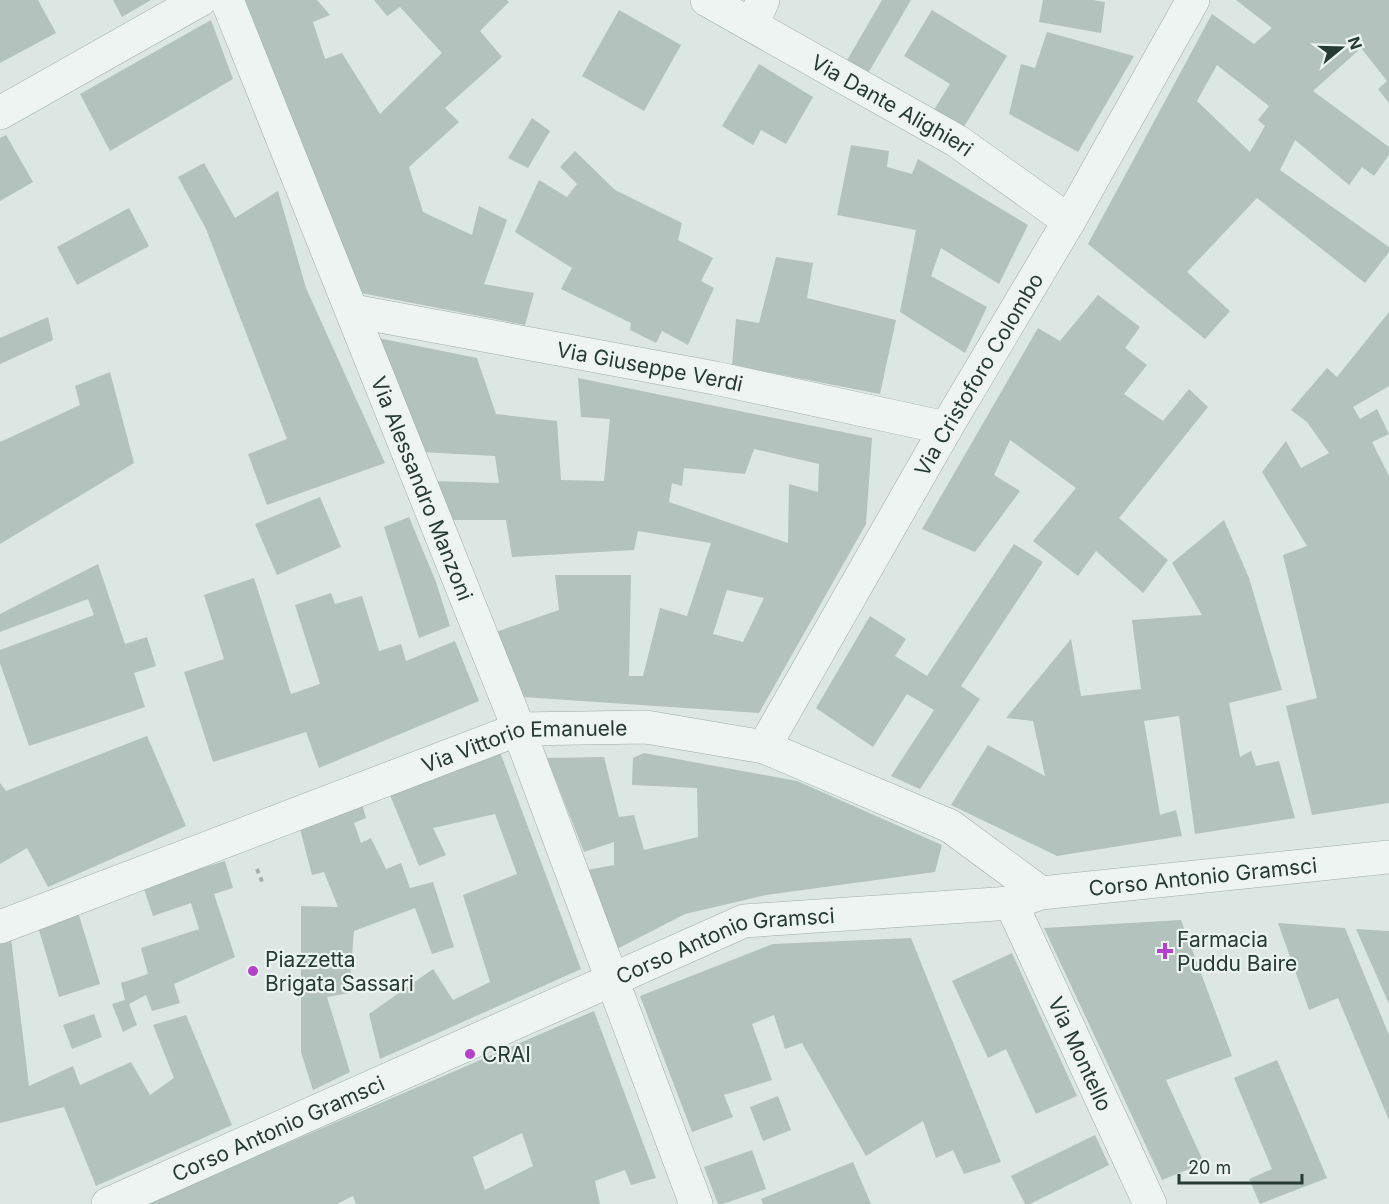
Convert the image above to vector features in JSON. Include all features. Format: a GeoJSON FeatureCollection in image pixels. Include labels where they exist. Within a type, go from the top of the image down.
{"type":"FeatureCollection","features":[{"type":"Feature","properties":{"kind":"street","name":"Via Alessandro Manzoni"},"geometry":{"type":"LineString","coordinates":[[227,0],[519,729],[696,1204]]}},
{"type":"Feature","properties":{"kind":"street","name":"Via Dante Alighieri"},"geometry":{"type":"LineString","coordinates":[[707,0],[757,13],[957,141],[1069,221]]}},
{"type":"Feature","properties":{"kind":"street","name":"Via Cristoforo Colombo"},"geometry":{"type":"LineString","coordinates":[[764,747],[946,428],[1069,221],[1193,0]]}},
{"type":"Feature","properties":{"kind":"street"},"geometry":{"type":"LineString","coordinates":[[0,113],[186,3]]}},
{"type":"Feature","properties":{"kind":"street","name":"Via Giuseppe Verdi"},"geometry":{"type":"LineString","coordinates":[[353,311],[715,378],[946,428]]}},
{"type":"Feature","properties":{"kind":"street","name":"Via Vittorio Emanuele"},"geometry":{"type":"LineString","coordinates":[[0,927],[519,729],[646,727],[764,747],[950,826],[1026,898]]}},
{"type":"Feature","properties":{"kind":"street","name":"Corso Antonio Gramsci"},"geometry":{"type":"LineString","coordinates":[[108,1204],[744,921],[1026,898],[1389,857]]}},
{"type":"Feature","properties":{"kind":"street","name":"Via Montello"},"geometry":{"type":"LineString","coordinates":[[1026,898],[1150,1204]]}},
{"type":"Feature","properties":{"kind":"building"},"geometry":{"type":"Polygon","coordinates":[[[0,0],[38,0],[56,33],[0,63],[0,0]]]}},
{"type":"Feature","properties":{"kind":"building"},"geometry":{"type":"Polygon","coordinates":[[[113,0],[151,0],[122,17],[113,0]]]}},
{"type":"Feature","properties":{"kind":"building"},"geometry":{"type":"Polygon","coordinates":[[[245,0],[317,0],[330,15],[313,22],[325,59],[342,53],[380,114],[442,53],[400,7],[387,16],[374,0],[507,0],[509,2],[480,31],[502,57],[445,108],[459,122],[409,167],[423,212],[472,235],[479,206],[507,220],[484,284],[534,293],[525,325],[361,293],[245,0]]]}},
{"type":"Feature","properties":{"kind":"building"},"geometry":{"type":"Polygon","coordinates":[[[882,0],[911,0],[867,75],[846,62],[882,0]]]}},
{"type":"Feature","properties":{"kind":"building"},"geometry":{"type":"Polygon","coordinates":[[[1043,0],[1105,2],[1101,33],[1039,22],[1043,0]]]}},
{"type":"Feature","properties":{"kind":"building"},"geometry":{"type":"Polygon","coordinates":[[[1236,0],[1389,0],[1389,103],[1378,89],[1387,81],[1361,48],[1313,91],[1389,147],[1389,155],[1374,176],[1362,167],[1349,185],[1295,140],[1280,170],[1389,247],[1389,252],[1365,283],[1257,198],[1187,272],[1230,311],[1205,339],[1088,244],[1212,14],[1254,44],[1272,28],[1236,0]],[[1217,65],[1197,101],[1250,152],[1265,126],[1258,120],[1269,106],[1217,65]]]}},
{"type":"Feature","properties":{"kind":"building"},"geometry":{"type":"Polygon","coordinates":[[[619,10],[681,45],[644,111],[582,76],[619,10]]]}},
{"type":"Feature","properties":{"kind":"building"},"geometry":{"type":"Polygon","coordinates":[[[932,10],[1007,56],[962,130],[932,113],[950,84],[904,56],[932,10]]]}},
{"type":"Feature","properties":{"kind":"building"},"geometry":{"type":"Polygon","coordinates":[[[211,20],[233,79],[110,151],[80,94],[211,20]]]}},
{"type":"Feature","properties":{"kind":"building"},"geometry":{"type":"Polygon","coordinates":[[[1047,32],[1134,56],[1078,152],[1009,114],[1021,64],[1035,68],[1047,32]]]}},
{"type":"Feature","properties":{"kind":"building"},"geometry":{"type":"Polygon","coordinates":[[[759,64],[813,97],[786,144],[761,130],[753,145],[722,126],[759,64]]]}},
{"type":"Feature","properties":{"kind":"building"},"geometry":{"type":"Polygon","coordinates":[[[532,118],[550,131],[528,168],[508,158],[532,118]]]}},
{"type":"Feature","properties":{"kind":"building"},"geometry":{"type":"Polygon","coordinates":[[[6,135],[33,182],[0,201],[0,138],[6,135]]]}},
{"type":"Feature","properties":{"kind":"building"},"geometry":{"type":"Polygon","coordinates":[[[851,145],[889,151],[887,167],[912,174],[918,159],[1028,225],[999,284],[941,248],[931,276],[987,307],[965,353],[900,312],[916,230],[837,215],[851,145]]]}},
{"type":"Feature","properties":{"kind":"building"},"geometry":{"type":"Polygon","coordinates":[[[575,151],[615,190],[682,223],[678,240],[713,258],[701,281],[714,288],[688,345],[662,331],[656,343],[630,330],[631,323],[561,289],[572,268],[515,232],[539,180],[567,197],[577,184],[560,167],[575,151]]]}},
{"type":"Feature","properties":{"kind":"building"},"geometry":{"type":"Polygon","coordinates":[[[204,163],[235,218],[278,191],[306,288],[385,463],[267,505],[248,454],[287,439],[206,229],[178,177],[204,163]]]}},
{"type":"Feature","properties":{"kind":"building"},"geometry":{"type":"Polygon","coordinates":[[[129,208],[149,246],[77,285],[57,247],[129,208]]]}},
{"type":"Feature","properties":{"kind":"building"},"geometry":{"type":"Polygon","coordinates":[[[776,257],[813,263],[807,298],[896,320],[880,394],[732,365],[736,319],[759,323],[776,257]]]}},
{"type":"Feature","properties":{"kind":"building"},"geometry":{"type":"Polygon","coordinates":[[[1098,295],[1140,327],[1125,348],[1147,365],[1124,394],[1163,421],[1189,389],[1208,407],[1119,518],[1168,560],[1143,593],[1096,551],[1078,576],[1033,541],[1076,488],[1010,440],[994,475],[1020,491],[975,552],[922,529],[1038,328],[1060,341],[1098,295]]]}},
{"type":"Feature","properties":{"kind":"building"},"geometry":{"type":"Polygon","coordinates":[[[1389,312],[1389,386],[1353,407],[1360,419],[1377,409],[1389,434],[1372,442],[1389,476],[1389,803],[1312,815],[1286,706],[1317,698],[1283,555],[1307,546],[1262,472],[1286,441],[1301,468],[1329,453],[1307,422],[1291,410],[1327,368],[1337,377],[1389,312]]]}},
{"type":"Feature","properties":{"kind":"building"},"geometry":{"type":"Polygon","coordinates":[[[48,317],[53,340],[0,364],[0,338],[48,317]]]}},
{"type":"Feature","properties":{"kind":"building"},"geometry":{"type":"Polygon","coordinates":[[[373,337],[477,358],[496,414],[557,421],[561,480],[604,481],[610,419],[581,417],[578,378],[872,438],[866,524],[759,713],[523,697],[496,632],[559,610],[555,575],[631,575],[629,676],[643,676],[660,608],[687,616],[711,543],[638,531],[634,550],[512,557],[506,520],[449,520],[433,481],[499,483],[495,456],[421,452],[373,337]],[[754,449],[745,474],[684,468],[682,486],[672,483],[669,502],[788,543],[789,484],[818,492],[819,464],[754,449]],[[727,590],[713,634],[743,642],[764,598],[727,590]]]}},
{"type":"Feature","properties":{"kind":"building"},"geometry":{"type":"Polygon","coordinates":[[[110,372],[134,463],[0,544],[0,442],[80,405],[75,386],[110,372]]]}},
{"type":"Feature","properties":{"kind":"building"},"geometry":{"type":"Polygon","coordinates":[[[320,497],[341,547],[277,575],[255,524],[320,497]]]}},
{"type":"Feature","properties":{"kind":"building"},"geometry":{"type":"Polygon","coordinates":[[[409,517],[436,582],[450,626],[419,638],[384,527],[409,517]]]}},
{"type":"Feature","properties":{"kind":"building"},"geometry":{"type":"Polygon","coordinates":[[[1224,520],[1249,578],[1282,690],[1229,703],[1240,757],[1251,751],[1256,766],[1279,761],[1295,818],[1195,834],[1179,716],[1144,721],[1160,815],[1176,810],[1182,836],[1057,856],[951,805],[988,745],[1045,776],[1033,721],[1006,718],[1071,639],[1081,696],[1141,689],[1132,620],[1202,615],[1172,563],[1224,520]]]}},
{"type":"Feature","properties":{"kind":"building"},"geometry":{"type":"Polygon","coordinates":[[[1014,544],[1043,562],[961,686],[980,699],[920,789],[891,776],[934,710],[907,694],[873,747],[816,708],[870,616],[906,639],[895,656],[927,676],[1014,544]]]}},
{"type":"Feature","properties":{"kind":"building"},"geometry":{"type":"Polygon","coordinates":[[[98,564],[125,644],[147,637],[156,666],[134,673],[145,707],[29,746],[0,663],[0,650],[94,615],[88,599],[0,632],[0,614],[98,564]]]}},
{"type":"Feature","properties":{"kind":"building"},"geometry":{"type":"Polygon","coordinates":[[[254,578],[291,694],[320,684],[295,605],[331,593],[335,604],[362,596],[379,651],[401,644],[406,661],[455,641],[479,701],[319,768],[306,732],[213,762],[184,672],[224,659],[204,595],[254,578]]]}},
{"type":"Feature","properties":{"kind":"building"},"geometry":{"type":"Polygon","coordinates":[[[147,736],[186,826],[48,887],[27,848],[0,864],[0,783],[6,791],[147,736]]]}},
{"type":"Feature","properties":{"kind":"building"},"geometry":{"type":"Polygon","coordinates":[[[500,752],[581,969],[380,1059],[369,1014],[433,969],[453,1000],[490,982],[463,895],[517,874],[495,814],[433,828],[446,855],[419,866],[388,790],[500,752]]]}},
{"type":"Feature","properties":{"kind":"building"},"geometry":{"type":"Polygon","coordinates":[[[644,753],[797,781],[942,845],[935,872],[766,895],[685,914],[615,950],[587,870],[614,865],[614,842],[584,852],[547,758],[604,757],[619,817],[634,815],[644,850],[698,837],[697,788],[632,785],[633,758],[644,753]]]}},
{"type":"Feature","properties":{"kind":"building"},"geometry":{"type":"Polygon","coordinates":[[[361,801],[366,818],[354,823],[361,843],[371,838],[386,869],[401,863],[410,888],[433,882],[454,947],[432,954],[415,908],[354,931],[349,993],[327,997],[350,1072],[313,1090],[301,1052],[301,906],[338,907],[324,872],[312,875],[299,825],[361,801]]]}},
{"type":"Feature","properties":{"kind":"building"},"geometry":{"type":"Polygon","coordinates":[[[225,861],[233,888],[214,894],[235,957],[174,984],[180,1003],[152,1011],[146,995],[129,1004],[137,1025],[123,1032],[112,1004],[125,1000],[121,983],[148,974],[141,948],[199,929],[191,903],[153,916],[143,886],[225,861]]]}},
{"type":"Feature","properties":{"kind":"building"},"geometry":{"type":"Polygon","coordinates":[[[78,912],[100,984],[59,997],[38,927],[78,912]]]}},
{"type":"Feature","properties":{"kind":"building"},"geometry":{"type":"Polygon","coordinates":[[[1181,920],[1232,1056],[1166,1080],[1204,1163],[1162,1180],[1044,928],[1181,920]]]}},
{"type":"Feature","properties":{"kind":"building"},"geometry":{"type":"Polygon","coordinates":[[[1278,923],[1345,928],[1389,1035],[1389,1120],[1338,998],[1309,1010],[1278,923]]]}},
{"type":"Feature","properties":{"kind":"building"},"geometry":{"type":"Polygon","coordinates":[[[1356,929],[1389,931],[1389,1004],[1356,929]]]}},
{"type":"Feature","properties":{"kind":"building"},"geometry":{"type":"Polygon","coordinates":[[[11,938],[29,1086],[73,1066],[80,1085],[131,1062],[150,1095],[174,1078],[153,1025],[186,1015],[232,1125],[96,1186],[64,1107],[0,1123],[0,942],[11,938]]]}},
{"type":"Feature","properties":{"kind":"building"},"geometry":{"type":"Polygon","coordinates":[[[911,938],[1001,1162],[964,1174],[953,1150],[936,1158],[923,1121],[866,1156],[802,1043],[785,1049],[774,1015],[752,1024],[772,1080],[724,1095],[733,1117],[692,1132],[640,996],[773,944],[911,938]]]}},
{"type":"Feature","properties":{"kind":"building"},"geometry":{"type":"Polygon","coordinates":[[[1012,953],[1077,1096],[1036,1114],[1006,1049],[988,1058],[952,981],[1012,953]]]}},
{"type":"Feature","properties":{"kind":"building"},"geometry":{"type":"Polygon","coordinates":[[[594,1011],[656,1178],[631,1185],[625,1170],[595,1181],[600,1204],[356,1204],[353,1196],[337,1204],[146,1204],[594,1011]],[[522,1133],[473,1157],[485,1190],[533,1166],[522,1133]]]}},
{"type":"Feature","properties":{"kind":"building"},"geometry":{"type":"Polygon","coordinates":[[[94,1014],[102,1037],[72,1049],[63,1025],[94,1014]]]}},
{"type":"Feature","properties":{"kind":"building"},"geometry":{"type":"Polygon","coordinates":[[[1277,1060],[1327,1178],[1260,1204],[1249,1179],[1272,1169],[1234,1078],[1277,1060]]]}},
{"type":"Feature","properties":{"kind":"building"},"geometry":{"type":"Polygon","coordinates":[[[778,1096],[791,1130],[763,1141],[750,1107],[778,1096]]]}},
{"type":"Feature","properties":{"kind":"building"},"geometry":{"type":"Polygon","coordinates":[[[1095,1135],[1109,1165],[1030,1204],[1025,1204],[1011,1176],[1095,1135]]]}},
{"type":"Feature","properties":{"kind":"building"},"geometry":{"type":"Polygon","coordinates":[[[752,1150],[766,1189],[718,1204],[704,1167],[752,1150]]]}},
{"type":"Feature","properties":{"kind":"building"},"geometry":{"type":"Polygon","coordinates":[[[853,1162],[871,1204],[763,1204],[761,1199],[853,1162]]]}},
{"type":"Feature","properties":{"kind":"place","name":"Farmacia Puddu Baire"},"geometry":{"type":"Point","coordinates":[1165,951]}},
{"type":"Feature","properties":{"kind":"place","name":"Piazzetta Brigata Sassari"},"geometry":{"type":"Point","coordinates":[253,971]}},
{"type":"Feature","properties":{"kind":"place","name":"CRAI"},"geometry":{"type":"Point","coordinates":[470,1054]}}]}
